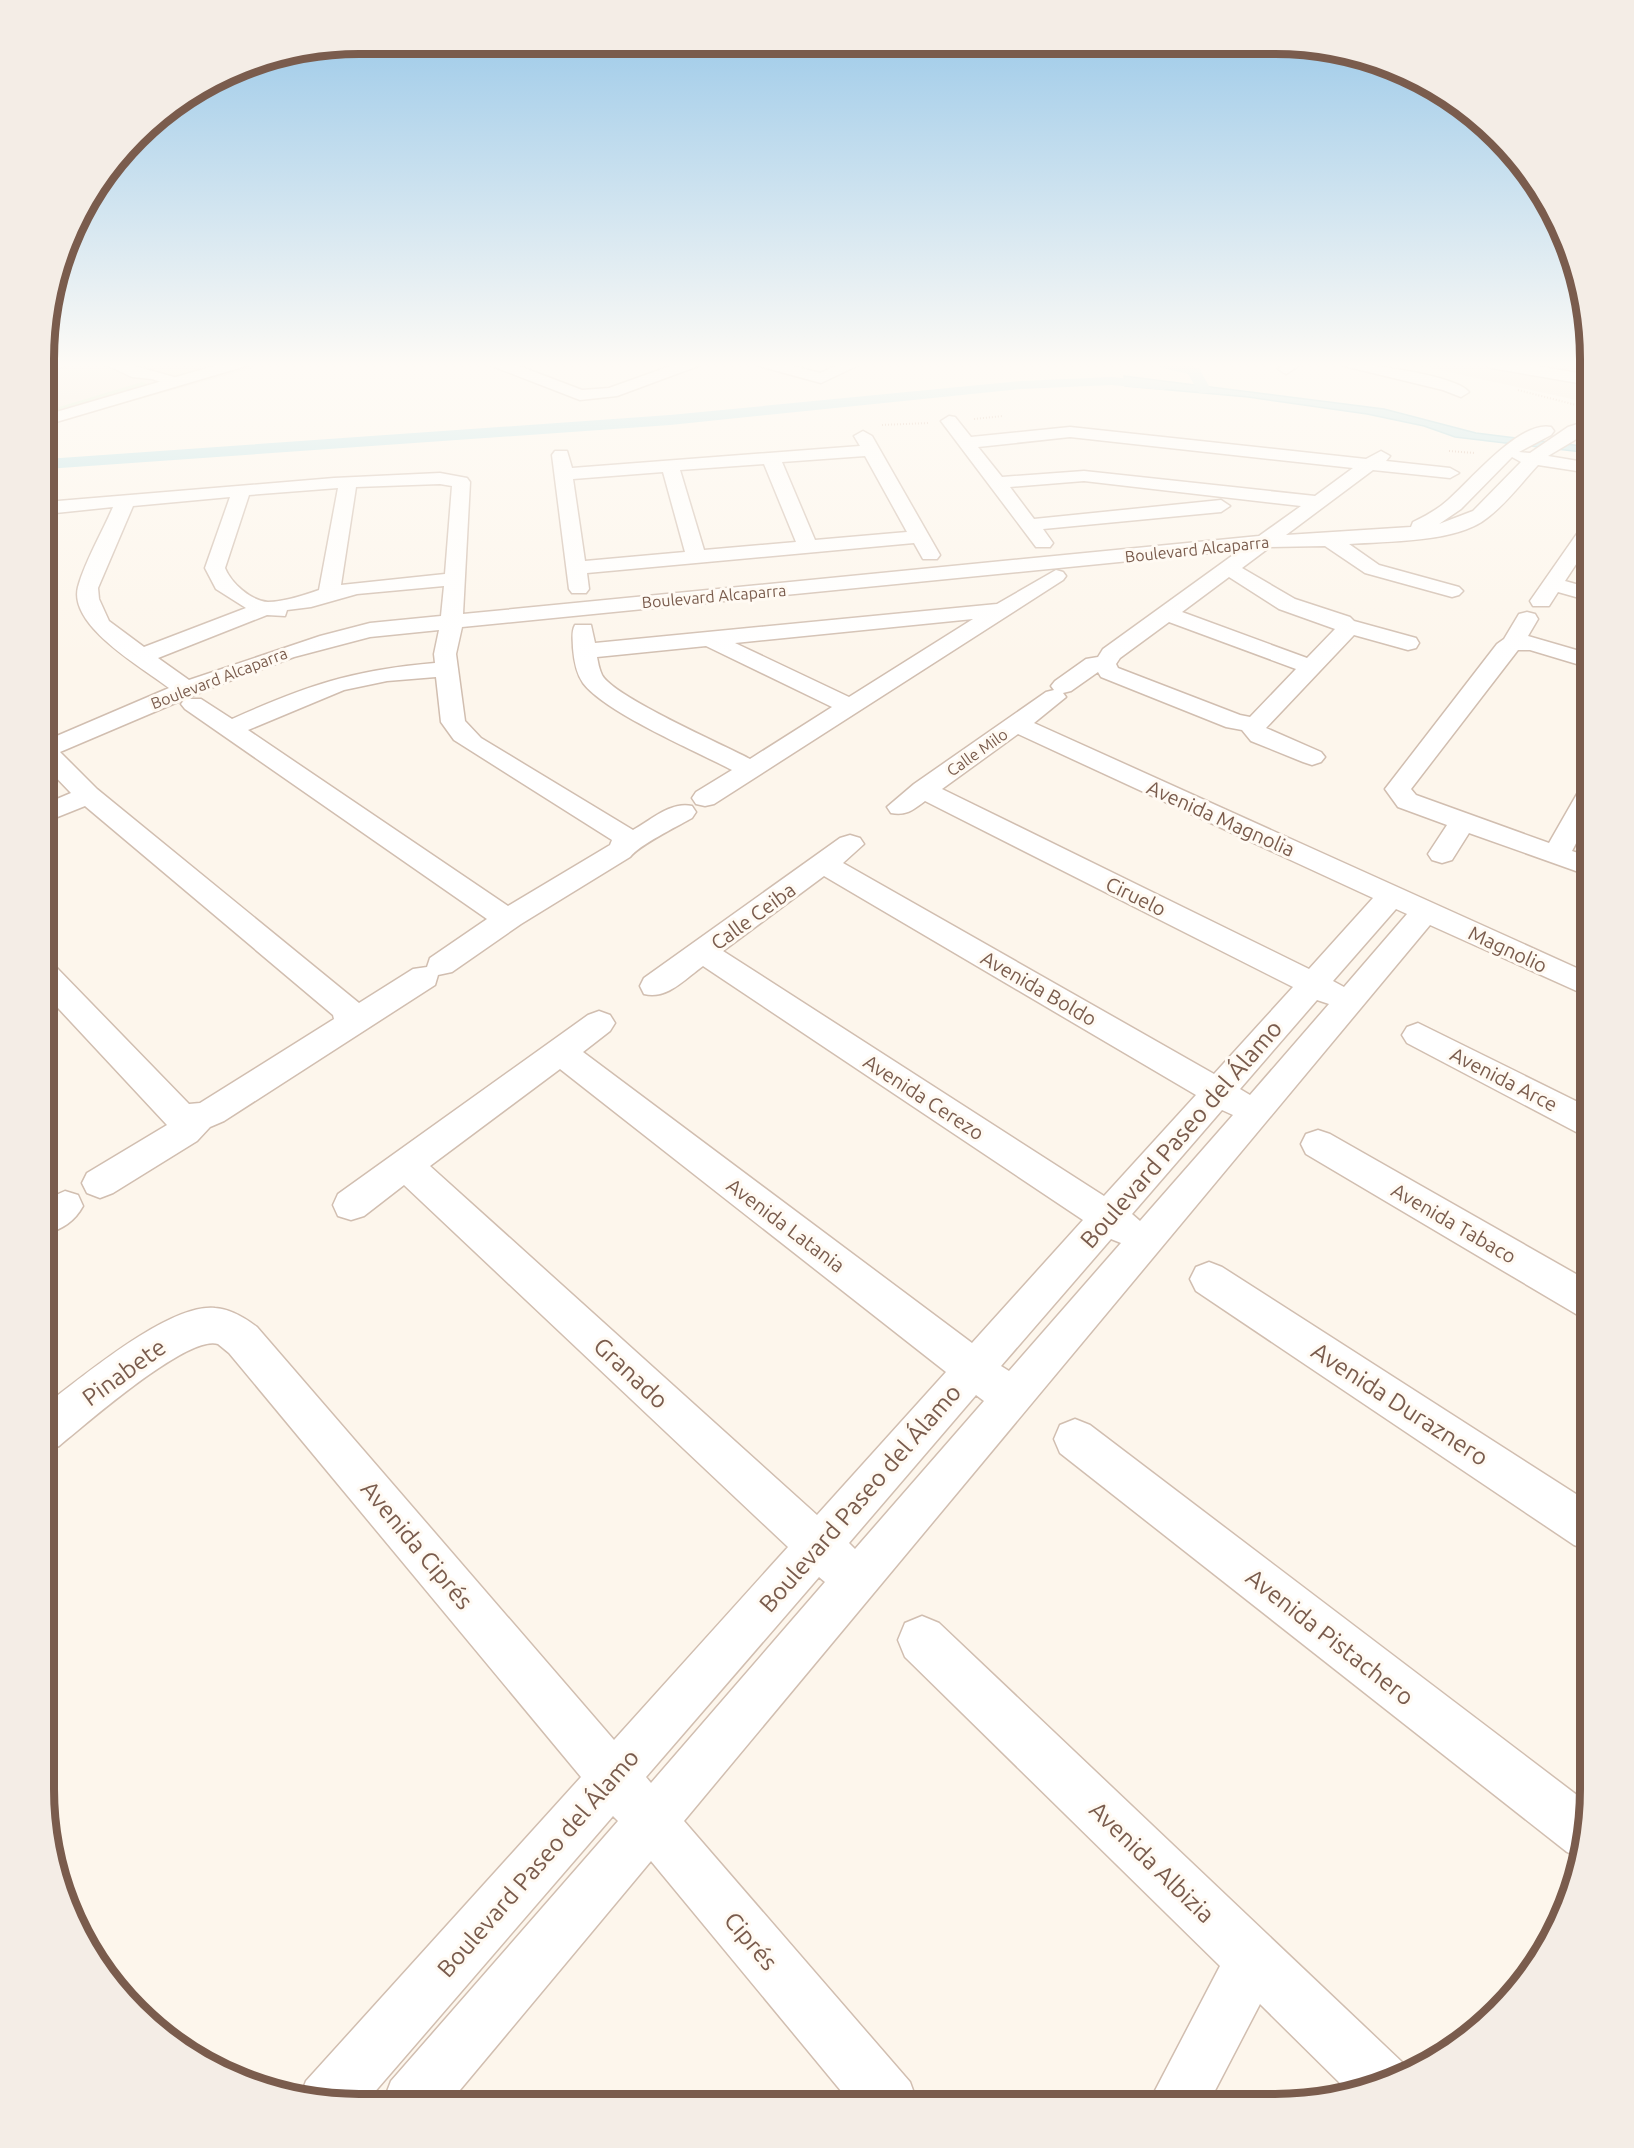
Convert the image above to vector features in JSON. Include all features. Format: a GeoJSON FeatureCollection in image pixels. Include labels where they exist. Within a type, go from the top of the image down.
{"type":"FeatureCollection","features":[{"type":"Feature","properties":{"kind":"street"},"geometry":{"type":"LineString","coordinates":[[705,463],[670,466],[563,465],[589,673],[594,683],[617,699],[750,769]]}},
{"type":"Feature","properties":{"kind":"street"},"geometry":{"type":"LineString","coordinates":[[773,463],[808,547]]}},
{"type":"Feature","properties":{"kind":"street"},"geometry":{"type":"LineString","coordinates":[[878,463],[940,575]]}},
{"type":"Feature","properties":{"kind":"street"},"geometry":{"type":"LineString","coordinates":[[100,1183],[185,1131],[198,1118],[212,1112],[351,1021],[433,971],[511,917],[620,852],[627,842],[638,839],[694,805],[1001,610],[1057,569],[1029,525],[982,463]]}},
{"type":"Feature","properties":{"kind":"street"},"geometry":{"type":"LineString","coordinates":[[1346,626],[1346,630],[1260,723],[1251,726],[1235,722],[1108,672],[1105,664],[1112,654],[1371,463]]}},
{"type":"Feature","properties":{"kind":"street"},"geometry":{"type":"LineString","coordinates":[[1383,463],[1450,472]]}},
{"type":"Feature","properties":{"kind":"street","name":"Boulevard Alcaparra"},"geometry":{"type":"LineString","coordinates":[[1403,532],[1437,519],[1496,463]]}},
{"type":"Feature","properties":{"kind":"street","name":"Boulevard Alcaparra"},"geometry":{"type":"LineString","coordinates":[[54,747],[190,696],[246,664],[308,645],[370,630],[452,621],[582,616],[766,591],[940,575],[1057,569],[1267,541],[1329,540],[1441,530],[1471,521],[1530,463]]}},
{"type":"Feature","properties":{"kind":"street"},"geometry":{"type":"LineString","coordinates":[[670,466],[696,557]]}},
{"type":"Feature","properties":{"kind":"street"},"geometry":{"type":"LineString","coordinates":[[997,483],[1084,476],[1319,502]]}},
{"type":"Feature","properties":{"kind":"street"},"geometry":{"type":"LineString","coordinates":[[54,507],[348,483],[440,478],[461,482],[456,579],[452,621],[445,654],[453,722],[463,735],[623,835],[627,842]]}},
{"type":"Feature","properties":{"kind":"street"},"geometry":{"type":"LineString","coordinates":[[329,593],[348,483]]}},
{"type":"Feature","properties":{"kind":"street"},"geometry":{"type":"LineString","coordinates":[[242,492],[214,568],[216,577],[234,593],[264,609],[293,614]]}},
{"type":"Feature","properties":{"kind":"street"},"geometry":{"type":"LineString","coordinates":[[1029,525],[1285,500]]}},
{"type":"Feature","properties":{"kind":"street"},"geometry":{"type":"LineString","coordinates":[[125,502],[88,588],[87,601],[92,614],[101,626],[142,656],[230,729],[498,913],[511,917]]}},
{"type":"Feature","properties":{"kind":"street"},"geometry":{"type":"LineString","coordinates":[[576,568],[920,537]]}},
{"type":"Feature","properties":{"kind":"street"},"geometry":{"type":"LineString","coordinates":[[1329,540],[1372,569],[1452,591]]}},
{"type":"Feature","properties":{"kind":"street"},"geometry":{"type":"LineString","coordinates":[[1580,547],[1547,592],[1580,594]]}},
{"type":"Feature","properties":{"kind":"street"},"geometry":{"type":"LineString","coordinates":[[750,552],[780,632]]}},
{"type":"Feature","properties":{"kind":"street"},"geometry":{"type":"LineString","coordinates":[[1230,569],[1287,604],[1342,622],[1346,626],[1408,643]]}},
{"type":"Feature","properties":{"kind":"street"},"geometry":{"type":"LineString","coordinates":[[142,656],[264,609],[329,593],[456,579]]}},
{"type":"Feature","properties":{"kind":"street"},"geometry":{"type":"LineString","coordinates":[[293,614],[303,605],[329,593]]}},
{"type":"Feature","properties":{"kind":"street"},"geometry":{"type":"LineString","coordinates":[[586,651],[1001,610]]}},
{"type":"Feature","properties":{"kind":"street"},"geometry":{"type":"LineString","coordinates":[[293,614],[308,645]]}},
{"type":"Feature","properties":{"kind":"street"},"geometry":{"type":"LineString","coordinates":[[1167,614],[1311,667]]}},
{"type":"Feature","properties":{"kind":"street"},"geometry":{"type":"LineString","coordinates":[[1513,643],[1527,619]]}},
{"type":"Feature","properties":{"kind":"street"},"geometry":{"type":"LineString","coordinates":[[709,639],[849,706]]}},
{"type":"Feature","properties":{"kind":"street"},"geometry":{"type":"LineString","coordinates":[[1580,658],[1532,643],[1508,645],[1398,789],[1407,801],[1580,863]]}},
{"type":"Feature","properties":{"kind":"street","name":"Calle Milo"},"geometry":{"type":"LineString","coordinates":[[900,807],[1016,724],[1094,664],[1105,664]]}},
{"type":"Feature","properties":{"kind":"street"},"geometry":{"type":"LineString","coordinates":[[230,729],[310,694],[349,681],[447,669]]}},
{"type":"Feature","properties":{"kind":"street","name":"Avenida Magnolia"},"geometry":{"type":"LineString","coordinates":[[1016,724],[1409,903]]}},
{"type":"Feature","properties":{"kind":"street"},"geometry":{"type":"LineString","coordinates":[[1251,726],[1260,736],[1312,757]]}},
{"type":"Feature","properties":{"kind":"street"},"geometry":{"type":"LineString","coordinates":[[54,759],[88,795],[347,1009],[351,1021]]}},
{"type":"Feature","properties":{"kind":"street","name":"Ciruelo"},"geometry":{"type":"LineString","coordinates":[[923,790],[1331,993]]}},
{"type":"Feature","properties":{"kind":"street"},"geometry":{"type":"LineString","coordinates":[[54,810],[88,795]]}},
{"type":"Feature","properties":{"kind":"street"},"geometry":{"type":"LineString","coordinates":[[1556,854],[1580,811]]}},
{"type":"Feature","properties":{"kind":"street"},"geometry":{"type":"LineString","coordinates":[[1442,854],[1463,821]]}},
{"type":"Feature","properties":{"kind":"street","name":"Calle Ceiba"},"geometry":{"type":"LineString","coordinates":[[655,986],[850,844]]}},
{"type":"Feature","properties":{"kind":"street","name":"Avenida Boldo"},"geometry":{"type":"LineString","coordinates":[[824,864],[1255,1113]]}},
{"type":"Feature","properties":{"kind":"street","name":"Magnolio"},"geometry":{"type":"LineString","coordinates":[[1409,903],[1580,981]]}},
{"type":"Feature","properties":{"kind":"street","name":"Boulevard Paseo del Álamo"},"geometry":{"type":"LineString","coordinates":[[335,2093],[1218,1092],[1331,993],[1409,903]]}},
{"type":"Feature","properties":{"kind":"street","name":"Avenida Cerezo"},"geometry":{"type":"LineString","coordinates":[[703,952],[1145,1242]]}},
{"type":"Feature","properties":{"kind":"street"},"geometry":{"type":"LineString","coordinates":[[54,984],[180,1117],[198,1118]]}},
{"type":"Feature","properties":{"kind":"street","name":"Boulevard Paseo del Álamo"},"geometry":{"type":"LineString","coordinates":[[419,2094],[1255,1113],[1331,993]]}},
{"type":"Feature","properties":{"kind":"street"},"geometry":{"type":"LineString","coordinates":[[351,1205],[599,1023]]}},
{"type":"Feature","properties":{"kind":"street","name":"Avenida Arce"},"geometry":{"type":"LineString","coordinates":[[1418,1035],[1580,1119]]}},
{"type":"Feature","properties":{"kind":"street","name":"Avenida Latania"},"geometry":{"type":"LineString","coordinates":[[560,1052],[1012,1398]]}},
{"type":"Feature","properties":{"kind":"street","name":"Avenida Tabaco"},"geometry":{"type":"LineString","coordinates":[[1318,1143],[1580,1296]]}},
{"type":"Feature","properties":{"kind":"street","name":"Granado"},"geometry":{"type":"LineString","coordinates":[[406,1165],[856,1580]]}},
{"type":"Feature","properties":{"kind":"street","name":"Avenida Duraznero"},"geometry":{"type":"LineString","coordinates":[[1209,1279],[1580,1522]]}},
{"type":"Feature","properties":{"kind":"street","name":"Pinabete"},"geometry":{"type":"LineString","coordinates":[[54,1425],[171,1337],[211,1325]]}},
{"type":"Feature","properties":{"kind":"street","name":"Avenida Ciprés"},"geometry":{"type":"LineString","coordinates":[[211,1325],[223,1326],[243,1340],[614,1778]]}},
{"type":"Feature","properties":{"kind":"street","name":"Avenida Pistachero"},"geometry":{"type":"LineString","coordinates":[[1075,1439],[1577,1828]]}},
{"type":"Feature","properties":{"kind":"street","name":"Avenida Albizia"},"geometry":{"type":"LineString","coordinates":[[922,1640],[1375,2077]]}},
{"type":"Feature","properties":{"kind":"street","name":"Ciprés"},"geometry":{"type":"LineString","coordinates":[[614,1778],[880,2094]]}},
{"type":"Feature","properties":{"kind":"street"},"geometry":{"type":"LineString","coordinates":[[1182,2094],[1253,1960]]}}]}
